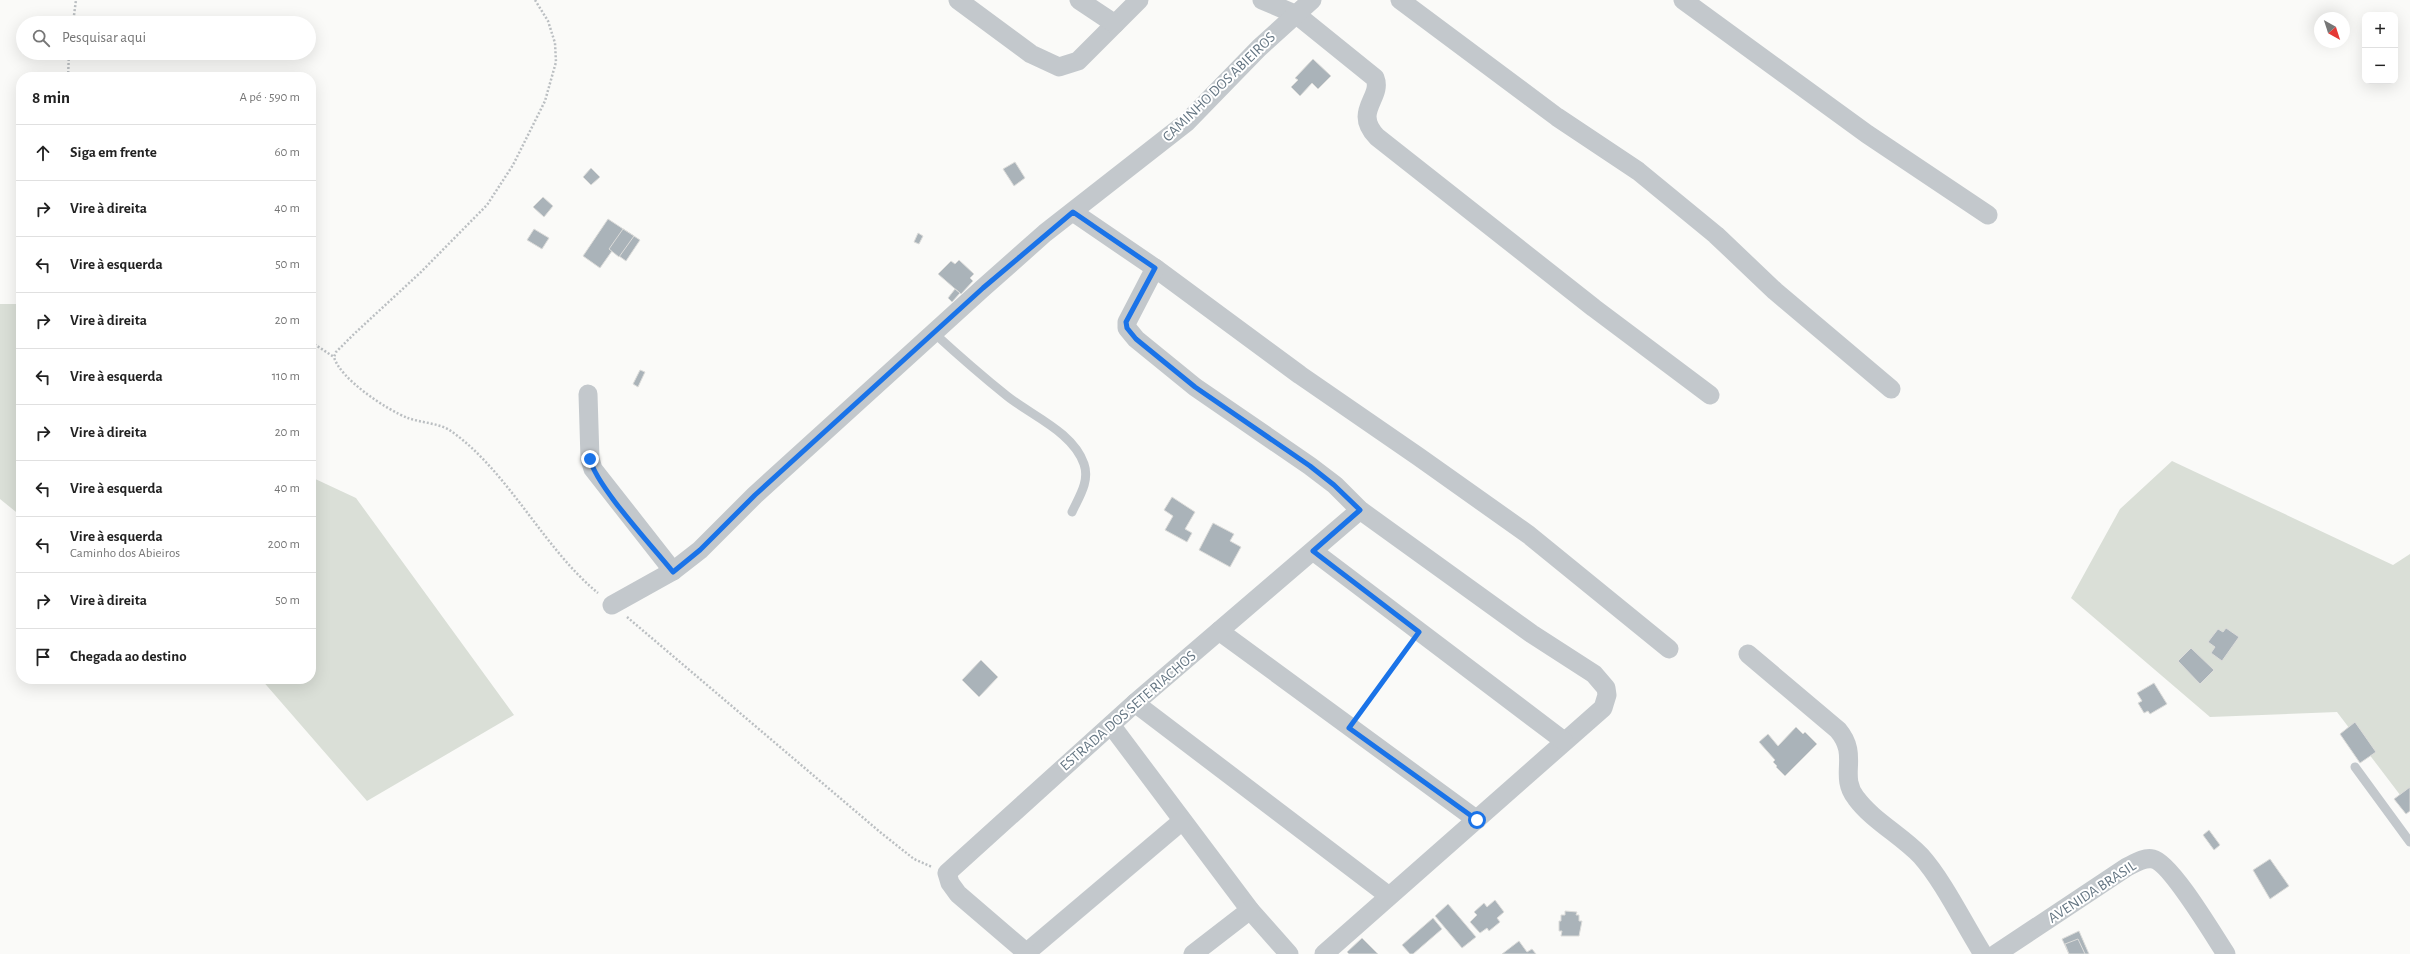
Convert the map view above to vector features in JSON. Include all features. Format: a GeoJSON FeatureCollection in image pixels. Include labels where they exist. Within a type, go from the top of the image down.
{"type":"FeatureCollection","features":[{"type":"Feature","properties":{"kind":"street"},"geometry":{"type":"LineString","coordinates":[[958,0],[1031,54],[1059,67],[1078,61],[1139,0]]}},
{"type":"Feature","properties":{"kind":"street"},"geometry":{"type":"LineString","coordinates":[[1079,0],[1114,24]]}},
{"type":"Feature","properties":{"kind":"street"},"geometry":{"type":"LineString","coordinates":[[1262,0],[1297,15],[1375,78],[1377,85],[1367,119],[1369,128],[1377,137],[1594,308],[1710,395]]}},
{"type":"Feature","properties":{"kind":"street","name":"CAMINHO DOS ABIEIROS"},"geometry":{"type":"LineString","coordinates":[[612,605],[673,572],[700,550],[755,495],[1045,234],[1187,122],[1259,48],[1312,0]]}},
{"type":"Feature","properties":{"kind":"street"},"geometry":{"type":"LineString","coordinates":[[1400,0],[1557,117],[1638,171],[1716,235],[1775,291],[1891,389]]}},
{"type":"Feature","properties":{"kind":"street"},"geometry":{"type":"LineString","coordinates":[[1683,0],[1867,134],[1988,215]]}},
{"type":"Feature","properties":{"kind":"street"},"geometry":{"type":"LineString","coordinates":[[1073,212],[1155,268],[1294,371],[1420,457],[1529,535],[1669,649]]}},
{"type":"Feature","properties":{"kind":"street"},"geometry":{"type":"LineString","coordinates":[[1155,268],[1128,318],[1127,328],[1130,333],[1195,387],[1322,476],[1360,510],[1532,634],[1594,674],[1602,681],[1607,695],[1603,708],[1324,954]]}},
{"type":"Feature","properties":{"kind":"street"},"geometry":{"type":"LineString","coordinates":[[588,394],[590,459],[593,469],[673,572]]}},
{"type":"Feature","properties":{"kind":"street","name":"ESTRADA DOS SETE RIACHOS"},"geometry":{"type":"LineString","coordinates":[[1027,953],[958,894],[950,883],[947,873],[1135,703],[1360,510]]}},
{"type":"Feature","properties":{"kind":"street"},"geometry":{"type":"LineString","coordinates":[[1313,551],[1564,741]]}},
{"type":"Feature","properties":{"kind":"street"},"geometry":{"type":"LineString","coordinates":[[1219,631],[1349,728],[1477,820]]}},
{"type":"Feature","properties":{"kind":"street"},"geometry":{"type":"LineString","coordinates":[[1748,654],[1838,730],[1846,739],[1850,754],[1848,774],[1855,797],[1921,856],[1932,870],[1983,954]]}},
{"type":"Feature","properties":{"kind":"street"},"geometry":{"type":"LineString","coordinates":[[1135,703],[1389,896]]}},
{"type":"Feature","properties":{"kind":"street"},"geometry":{"type":"LineString","coordinates":[[1111,725],[1250,910],[1289,954]]}},
{"type":"Feature","properties":{"kind":"street"},"geometry":{"type":"LineString","coordinates":[[1027,953],[1182,820]]}},
{"type":"Feature","properties":{"kind":"street","name":"AVENIDA BRASIL"},"geometry":{"type":"LineString","coordinates":[[2008,951],[2127,867],[2149,858],[2155,859],[2171,874],[2226,954]]}},
{"type":"Feature","properties":{"kind":"street"},"geometry":{"type":"LineString","coordinates":[[1193,954],[1250,910]]}},
{"type":"Feature","properties":{"kind":"lane"},"geometry":{"type":"LineString","coordinates":[[934,333],[1009,397],[1054,429],[1080,454],[1086,474],[1084,487],[1072,512]]}},
{"type":"Feature","properties":{"kind":"lane"},"geometry":{"type":"LineString","coordinates":[[2355,767],[2410,842]]}},
{"type":"Feature","properties":{"kind":"path"},"geometry":{"type":"LineString","coordinates":[[73,16],[76,0]]}},
{"type":"Feature","properties":{"kind":"path"},"geometry":{"type":"LineString","coordinates":[[68,72],[69,60]]}},
{"type":"Feature","properties":{"kind":"path"},"geometry":{"type":"LineString","coordinates":[[316,345],[334,357]]}},
{"type":"Feature","properties":{"kind":"path"},"geometry":{"type":"LineString","coordinates":[[1349,728],[1419,632]]}},
{"type":"Feature","properties":{"kind":"shaded area"},"geometry":{"type":"Polygon","coordinates":[[[0,304],[16,304],[16,512],[0,499],[0,304]]]}},
{"type":"Feature","properties":{"kind":"shaded area"},"geometry":{"type":"Polygon","coordinates":[[[2172,461],[2393,565],[2410,554],[2410,808],[2337,712],[2210,717],[2071,598],[2120,509],[2172,461]]]}},
{"type":"Feature","properties":{"kind":"shaded area"},"geometry":{"type":"Polygon","coordinates":[[[316,479],[356,498],[514,715],[367,801],[265,684],[316,684],[316,479]]]}},
{"type":"Feature","properties":{"kind":"building"},"geometry":{"type":"Polygon","coordinates":[[[1313,59],[1331,76],[1318,89],[1312,83],[1300,96],[1291,87],[1298,80],[1295,78],[1313,59]]]}},
{"type":"Feature","properties":{"kind":"building"},"geometry":{"type":"Polygon","coordinates":[[[1015,162],[1025,178],[1014,186],[1003,169],[1015,162]]]}},
{"type":"Feature","properties":{"kind":"building"},"geometry":{"type":"Polygon","coordinates":[[[591,168],[600,177],[591,185],[583,177],[591,168]]]}},
{"type":"Feature","properties":{"kind":"building"},"geometry":{"type":"Polygon","coordinates":[[[543,197],[553,206],[544,217],[533,207],[543,197]]]}},
{"type":"Feature","properties":{"kind":"building"},"geometry":{"type":"Polygon","coordinates":[[[608,219],[640,240],[626,261],[612,251],[600,268],[583,256],[608,219]]]}},
{"type":"Feature","properties":{"kind":"building"},"geometry":{"type":"Polygon","coordinates":[[[534,229],[549,238],[542,249],[527,240],[534,229]]]}},
{"type":"Feature","properties":{"kind":"building"},"geometry":{"type":"Polygon","coordinates":[[[623,229],[634,236],[619,257],[609,249],[623,229]]]}},
{"type":"Feature","properties":{"kind":"building"},"geometry":{"type":"Polygon","coordinates":[[[918,233],[923,236],[919,244],[914,242],[918,233]]]}},
{"type":"Feature","properties":{"kind":"building"},"geometry":{"type":"Polygon","coordinates":[[[959,260],[974,274],[970,278],[973,281],[961,294],[938,274],[951,261],[955,264],[959,260]]]}},
{"type":"Feature","properties":{"kind":"building"},"geometry":{"type":"Polygon","coordinates":[[[955,289],[960,293],[952,302],[948,298],[955,289]]]}},
{"type":"Feature","properties":{"kind":"building"},"geometry":{"type":"Polygon","coordinates":[[[640,370],[645,372],[638,387],[633,384],[640,370]]]}},
{"type":"Feature","properties":{"kind":"building"},"geometry":{"type":"Polygon","coordinates":[[[1172,497],[1195,512],[1185,529],[1192,533],[1187,542],[1165,530],[1173,516],[1164,510],[1172,497]]]}},
{"type":"Feature","properties":{"kind":"building"},"geometry":{"type":"Polygon","coordinates":[[[1213,523],[1234,534],[1230,541],[1241,547],[1230,567],[1199,550],[1213,523]]]}},
{"type":"Feature","properties":{"kind":"building"},"geometry":{"type":"Polygon","coordinates":[[[2226,628],[2239,637],[2222,661],[2211,653],[2215,647],[2208,642],[2218,629],[2223,632],[2226,628]]]}},
{"type":"Feature","properties":{"kind":"building"},"geometry":{"type":"Polygon","coordinates":[[[2191,648],[2214,670],[2200,684],[2178,661],[2191,648]]]}},
{"type":"Feature","properties":{"kind":"building"},"geometry":{"type":"Polygon","coordinates":[[[981,660],[998,677],[979,697],[962,680],[981,660]]]}},
{"type":"Feature","properties":{"kind":"building"},"geometry":{"type":"Polygon","coordinates":[[[2154,683],[2167,704],[2150,714],[2148,711],[2144,713],[2138,703],[2142,701],[2137,693],[2154,683]]]}},
{"type":"Feature","properties":{"kind":"building"},"geometry":{"type":"Polygon","coordinates":[[[2355,722],[2376,752],[2360,763],[2340,734],[2355,722]]]}},
{"type":"Feature","properties":{"kind":"building"},"geometry":{"type":"Polygon","coordinates":[[[1796,727],[1803,734],[1805,732],[1817,744],[1785,776],[1776,767],[1777,766],[1773,762],[1775,760],[1759,742],[1768,734],[1778,746],[1796,727]]]}},
{"type":"Feature","properties":{"kind":"building"},"geometry":{"type":"Polygon","coordinates":[[[2410,787],[2410,811],[2406,814],[2394,799],[2410,787]]]}},
{"type":"Feature","properties":{"kind":"building"},"geometry":{"type":"Polygon","coordinates":[[[2209,830],[2220,845],[2214,850],[2203,835],[2209,830]]]}},
{"type":"Feature","properties":{"kind":"building"},"geometry":{"type":"Polygon","coordinates":[[[2270,859],[2289,886],[2270,899],[2253,870],[2270,859]]]}},
{"type":"Feature","properties":{"kind":"building"},"geometry":{"type":"Polygon","coordinates":[[[1495,900],[1504,912],[1497,918],[1500,922],[1489,931],[1487,928],[1480,933],[1470,922],[1477,915],[1474,912],[1484,903],[1487,907],[1495,900]]]}},
{"type":"Feature","properties":{"kind":"building"},"geometry":{"type":"Polygon","coordinates":[[[1448,904],[1476,937],[1462,948],[1435,916],[1448,904]]]}},
{"type":"Feature","properties":{"kind":"building"},"geometry":{"type":"Polygon","coordinates":[[[1565,911],[1577,912],[1576,915],[1579,915],[1579,921],[1582,921],[1579,936],[1561,936],[1562,931],[1559,931],[1559,921],[1561,921],[1561,915],[1565,915],[1565,911]]]}},
{"type":"Feature","properties":{"kind":"building"},"geometry":{"type":"Polygon","coordinates":[[[1433,918],[1442,929],[1413,954],[1410,954],[1402,945],[1433,918]]]}},
{"type":"Feature","properties":{"kind":"building"},"geometry":{"type":"Polygon","coordinates":[[[2079,931],[2089,954],[2069,954],[2062,939],[2079,931]]]}},
{"type":"Feature","properties":{"kind":"building"},"geometry":{"type":"Polygon","coordinates":[[[1362,938],[1378,954],[1349,954],[1347,952],[1362,938]]]}},
{"type":"Feature","properties":{"kind":"building"},"geometry":{"type":"Polygon","coordinates":[[[2078,939],[2085,954],[2069,954],[2065,944],[2078,939]]]}},
{"type":"Feature","properties":{"kind":"building"},"geometry":{"type":"Polygon","coordinates":[[[1519,941],[1527,952],[1532,949],[1536,954],[1502,954],[1519,941]]]}},
{"type":"Feature","properties":{"kind":"route"},"geometry":{"type":"LineString","coordinates":[[590,459],[593,469],[608,490],[673,572],[700,550],[755,495],[983,288],[1045,234],[1073,212],[1155,268],[1126,322],[1130,333],[1195,387],[1310,466],[1334,485],[1360,510],[1313,551],[1419,632],[1349,728],[1477,820]]}}]}
